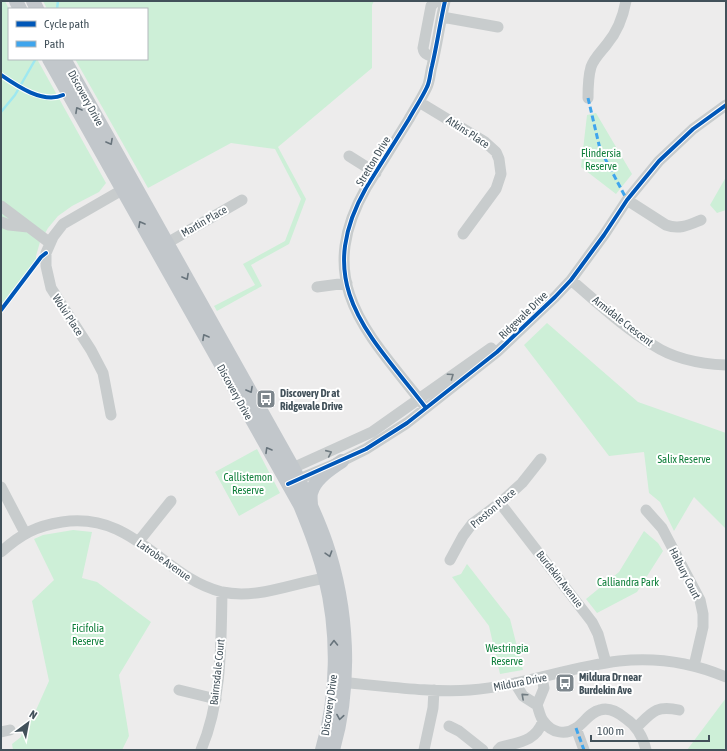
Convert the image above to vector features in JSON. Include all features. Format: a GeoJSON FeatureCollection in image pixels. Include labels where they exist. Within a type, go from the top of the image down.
{"type":"FeatureCollection","features":[{"type":"Feature","properties":{"kind":"main road","name":"Discovery Drive"},"geometry":{"type":"LineString","coordinates":[[50,60],[127,187],[290,476],[311,506],[326,543],[331,577]]}},
{"type":"Feature","properties":{"kind":"main road","name":"Discovery Drive"},"geometry":{"type":"LineString","coordinates":[[64,60],[127,187],[167,243],[290,476],[315,542],[340,598],[344,632],[345,669],[339,682],[322,750]]}},
{"type":"Feature","properties":{"kind":"main road"},"geometry":{"type":"LineString","coordinates":[[311,506],[310,494],[315,485],[325,473],[342,461]]}},
{"type":"Feature","properties":{"kind":"main road","name":"Discovery Drive"},"geometry":{"type":"LineString","coordinates":[[333,750],[340,718],[339,682]]}},
{"type":"Feature","properties":{"kind":"street"},"geometry":{"type":"LineString","coordinates":[[434,57],[427,55],[423,51],[423,48],[431,6],[441,1]]}},
{"type":"Feature","properties":{"kind":"street","name":"Stretton Drive"},"geometry":{"type":"LineString","coordinates":[[423,403],[373,340],[364,326],[351,301],[347,283],[345,255],[353,215],[366,188],[419,102],[427,86],[442,17],[441,1]]}},
{"type":"Feature","properties":{"kind":"street"},"geometry":{"type":"LineString","coordinates":[[588,98],[588,81],[591,66],[621,22],[626,1]]}},
{"type":"Feature","properties":{"kind":"street"},"geometry":{"type":"LineString","coordinates":[[442,17],[498,27]]}},
{"type":"Feature","properties":{"kind":"street","name":"Atkins Place"},"geometry":{"type":"LineString","coordinates":[[419,102],[485,142],[496,152],[499,159],[501,174],[496,189],[463,234]]}},
{"type":"Feature","properties":{"kind":"street","name":"Ridgevale Drive"},"geometry":{"type":"LineString","coordinates":[[290,476],[314,459],[372,432],[423,403],[497,352],[571,280],[604,235],[627,200],[650,171],[693,129],[726,105]]}},
{"type":"Feature","properties":{"kind":"street"},"geometry":{"type":"LineString","coordinates":[[349,156],[376,173]]}},
{"type":"Feature","properties":{"kind":"street","name":"Wolvi Place"},"geometry":{"type":"LineString","coordinates":[[111,414],[103,373],[91,350],[51,288],[46,266],[46,253],[50,243],[63,224],[127,187]]}},
{"type":"Feature","properties":{"kind":"street","name":"Martin Place"},"geometry":{"type":"LineString","coordinates":[[167,243],[242,200]]}},
{"type":"Feature","properties":{"kind":"street"},"geometry":{"type":"LineString","coordinates":[[627,200],[666,225],[672,227],[685,227],[701,220]]}},
{"type":"Feature","properties":{"kind":"street"},"geometry":{"type":"LineString","coordinates":[[1,206],[50,243]]}},
{"type":"Feature","properties":{"kind":"street"},"geometry":{"type":"LineString","coordinates":[[1,222],[9,225],[27,226]]}},
{"type":"Feature","properties":{"kind":"street","name":"Armidale Crescent"},"geometry":{"type":"LineString","coordinates":[[571,280],[653,346],[683,358],[701,363],[726,365]]}},
{"type":"Feature","properties":{"kind":"street"},"geometry":{"type":"LineString","coordinates":[[317,287],[347,283]]}},
{"type":"Feature","properties":{"kind":"street","name":"Ridgevale Drive"},"geometry":{"type":"LineString","coordinates":[[290,476],[342,461],[366,449],[407,423],[423,403]]}},
{"type":"Feature","properties":{"kind":"street","name":"Preston Place"},"geometry":{"type":"LineString","coordinates":[[450,560],[463,536],[472,524],[500,503],[522,483],[541,459]]}},
{"type":"Feature","properties":{"kind":"street"},"geometry":{"type":"LineString","coordinates":[[1,487],[25,533]]}},
{"type":"Feature","properties":{"kind":"street"},"geometry":{"type":"LineString","coordinates":[[139,541],[171,501]]}},
{"type":"Feature","properties":{"kind":"street","name":"Burdekin Avenue"},"geometry":{"type":"LineString","coordinates":[[500,503],[592,622],[598,634],[606,663]]}},
{"type":"Feature","properties":{"kind":"street","name":"Halbury Court"},"geometry":{"type":"LineString","coordinates":[[646,510],[662,528],[700,600],[703,614],[703,627],[694,666]]}},
{"type":"Feature","properties":{"kind":"street","name":"Latrobe Avenue"},"geometry":{"type":"LineString","coordinates":[[1,552],[14,539],[25,533],[49,524],[72,520],[94,522],[117,529],[139,541],[185,575],[202,585],[222,592],[238,594],[265,592],[331,577]]}},
{"type":"Feature","properties":{"kind":"street","name":"Bairnsdale Court"},"geometry":{"type":"LineString","coordinates":[[201,750],[216,699],[220,656],[222,592]]}},
{"type":"Feature","properties":{"kind":"street","name":"Mildura Drive"},"geometry":{"type":"LineString","coordinates":[[339,682],[434,690],[468,690],[492,688],[606,663],[633,660],[655,660],[694,666],[726,677]]}},
{"type":"Feature","properties":{"kind":"street"},"geometry":{"type":"LineString","coordinates":[[537,705],[544,688],[542,678]]}},
{"type":"Feature","properties":{"kind":"street"},"geometry":{"type":"LineString","coordinates":[[515,683],[523,696],[537,705],[543,721],[555,731],[567,733],[576,728],[590,715],[600,710],[611,710],[624,717],[637,727],[642,734],[646,750]]}},
{"type":"Feature","properties":{"kind":"street"},"geometry":{"type":"LineString","coordinates":[[179,690],[216,699]]}},
{"type":"Feature","properties":{"kind":"street"},"geometry":{"type":"LineString","coordinates":[[424,750],[433,708],[434,690]]}},
{"type":"Feature","properties":{"kind":"street"},"geometry":{"type":"LineString","coordinates":[[637,727],[650,713],[660,709],[670,708],[679,710]]}},
{"type":"Feature","properties":{"kind":"street"},"geometry":{"type":"LineString","coordinates":[[498,750],[501,747],[529,739],[537,732],[543,721]]}},
{"type":"Feature","properties":{"kind":"street"},"geometry":{"type":"LineString","coordinates":[[449,726],[459,731],[483,750]]}},
{"type":"Feature","properties":{"kind":"street"},"geometry":{"type":"LineString","coordinates":[[576,728],[584,750]]}},
{"type":"Feature","properties":{"kind":"green space"},"geometry":{"type":"Polygon","coordinates":[[[1,1],[5,1],[8,8],[8,60],[38,60],[106,183],[99,192],[72,206],[58,216],[48,228],[40,242],[36,256],[36,267],[1,313],[2,96],[1,1]]]}},
{"type":"Feature","properties":{"kind":"green space"},"geometry":{"type":"Polygon","coordinates":[[[43,1],[374,1],[372,5],[372,68],[278,147],[306,199],[289,244],[251,265],[262,286],[217,311],[214,306],[255,285],[243,264],[285,241],[301,199],[275,149],[231,143],[148,188],[76,60],[148,60],[148,8],[46,8],[43,1]]]}},
{"type":"Feature","properties":{"kind":"green space","name":"Flindersia Reserve"},"geometry":{"type":"Polygon","coordinates":[[[596,113],[632,174],[616,194],[581,167],[587,115],[596,113]]]}},
{"type":"Feature","properties":{"kind":"green space"},"geometry":{"type":"Polygon","coordinates":[[[726,177],[726,210],[717,213],[710,205],[726,177]]]}},
{"type":"Feature","properties":{"kind":"green space","name":"Salix Reserve"},"geometry":{"type":"Polygon","coordinates":[[[547,323],[638,402],[726,433],[726,529],[694,497],[674,531],[660,502],[649,493],[644,452],[609,456],[524,345],[547,323]]]}},
{"type":"Feature","properties":{"kind":"green space","name":"Callistemon Reserve"},"geometry":{"type":"Polygon","coordinates":[[[257,449],[280,493],[239,516],[215,472],[257,449]]]}},
{"type":"Feature","properties":{"kind":"green space","name":"Ficifolia Reserve"},"geometry":{"type":"Polygon","coordinates":[[[73,530],[92,532],[82,578],[97,582],[151,622],[119,675],[129,736],[122,750],[13,750],[12,744],[21,737],[24,723],[32,719],[49,681],[32,601],[54,580],[34,539],[43,535],[73,530]]]}},
{"type":"Feature","properties":{"kind":"green space","name":"Calliandra Park"},"geometry":{"type":"Polygon","coordinates":[[[644,531],[658,543],[663,551],[637,592],[597,613],[586,599],[619,572],[644,531]]]}},
{"type":"Feature","properties":{"kind":"green space","name":"Westringia Reserve"},"geometry":{"type":"Polygon","coordinates":[[[467,564],[510,619],[523,670],[500,674],[489,626],[452,577],[461,574],[467,564]]]}},
{"type":"Feature","properties":{"kind":"green space"},"geometry":{"type":"Polygon","coordinates":[[[726,698],[726,750],[687,750],[726,698]]]}},
{"type":"Feature","properties":{"kind":"waterway"},"geometry":{"type":"LineString","coordinates":[[57,8],[58,1]]}},
{"type":"Feature","properties":{"kind":"waterway"},"geometry":{"type":"LineString","coordinates":[[1,112],[15,95],[35,60]]}},
{"type":"Feature","properties":{"kind":"marked path"},"geometry":{"type":"LineString","coordinates":[[588,98],[600,149],[627,200]]}},
{"type":"Feature","properties":{"kind":"marked path"},"geometry":{"type":"LineString","coordinates":[[576,728],[584,750]]}},
{"type":"Feature","properties":{"kind":"cycle path"},"geometry":{"type":"LineString","coordinates":[[426,408],[385,356],[368,332],[354,307],[346,281],[344,253],[350,222],[366,188],[409,119],[428,85],[445,1]]}},
{"type":"Feature","properties":{"kind":"cycle path"},"geometry":{"type":"LineString","coordinates":[[1,75],[22,89],[39,96],[55,97],[63,95]]}},
{"type":"Feature","properties":{"kind":"cycle path"},"geometry":{"type":"LineString","coordinates":[[288,484],[366,449],[407,423],[497,352],[571,280],[604,235],[627,200],[659,161],[693,129],[726,105]]}},
{"type":"Feature","properties":{"kind":"cycle path"},"geometry":{"type":"LineString","coordinates":[[1,310],[41,257],[46,253]]}},
{"type":"Feature","properties":{"kind":"place","name":"Discovery Dr at Ridgevale Drive"},"geometry":{"type":"Point","coordinates":[266,399]}},
{"type":"Feature","properties":{"kind":"place","name":"Mildura Dr near Burdekin Ave"},"geometry":{"type":"Point","coordinates":[565,683]}}]}
